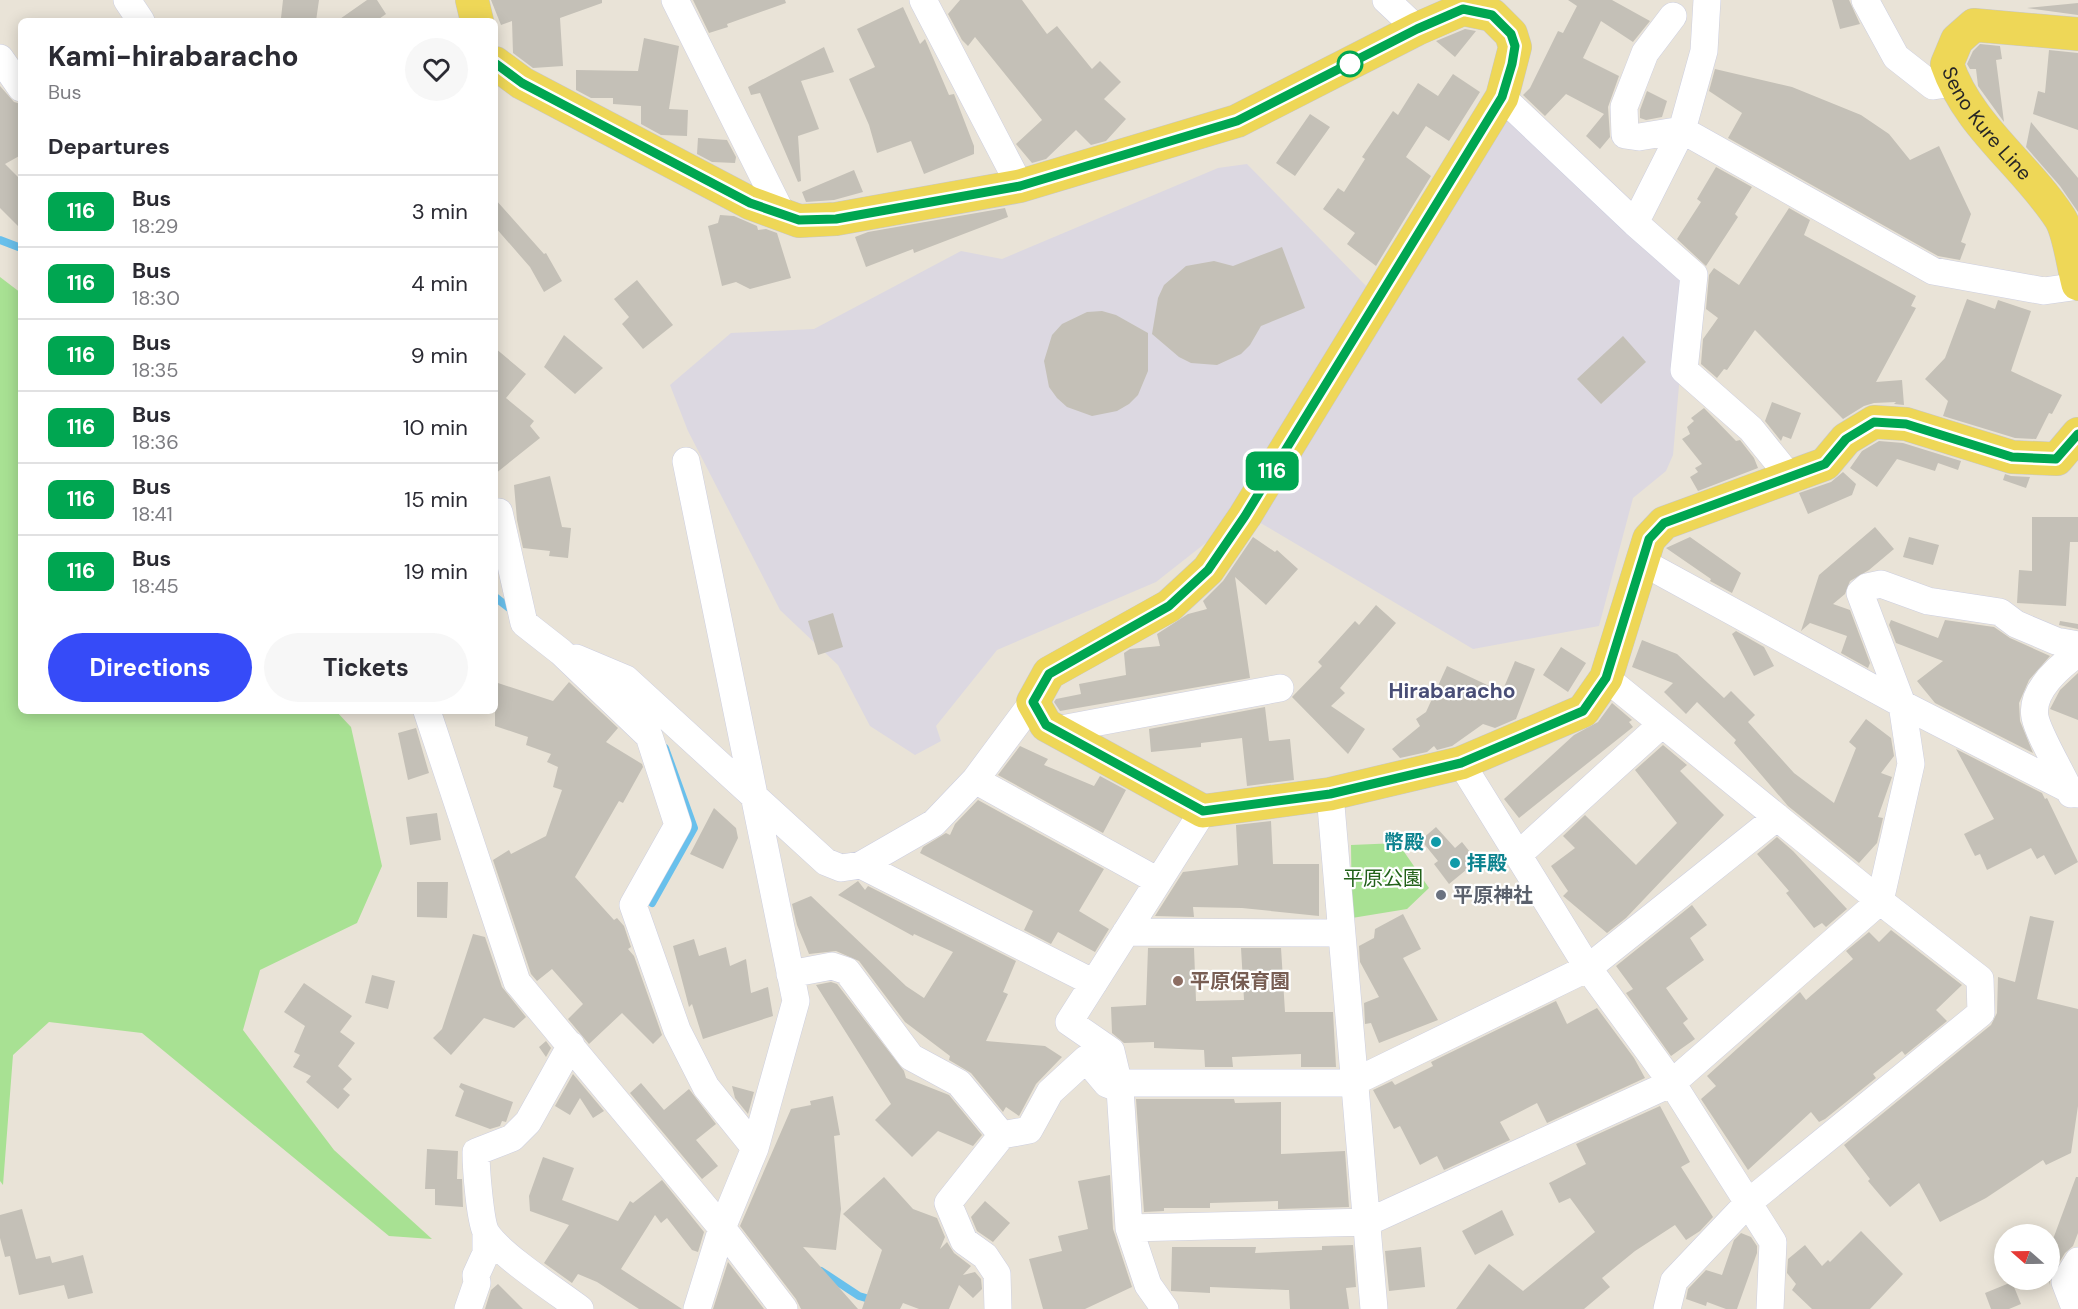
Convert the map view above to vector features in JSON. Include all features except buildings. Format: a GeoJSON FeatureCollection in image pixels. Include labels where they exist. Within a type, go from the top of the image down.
{"type":"FeatureCollection","features":[{"type":"Feature","properties":{"kind":"main road"},"geometry":{"type":"LineString","coordinates":[[472,0],[476,18]]}},
{"type":"Feature","properties":{"kind":"main road"},"geometry":{"type":"LineString","coordinates":[[498,67],[533,89],[750,203],[799,220],[836,219],[1020,186],[1237,121],[1417,29],[1463,9],[1492,15],[1511,34],[1515,46],[1502,97],[1258,496],[1208,570],[1169,606],[1049,674],[1033,702],[1046,725],[1203,811],[1330,794],[1461,763],[1583,711],[1606,678],[1649,539],[1664,523],[1825,464],[1846,439],[1874,422],[1906,424],[2012,457],[2056,459],[2078,434]]}},
{"type":"Feature","properties":{"kind":"main road","name":"Seno Kure Line"},"geometry":{"type":"LineString","coordinates":[[2078,34],[1974,25],[1957,39],[1947,64],[1953,83],[1970,111],[2061,219],[2078,285]]}},
{"type":"Feature","properties":{"kind":"street"},"geometry":{"type":"LineString","coordinates":[[127,0],[139,18]]}},
{"type":"Feature","properties":{"kind":"street"},"geometry":{"type":"LineString","coordinates":[[675,0],[783,216]]}},
{"type":"Feature","properties":{"kind":"street"},"geometry":{"type":"LineString","coordinates":[[923,0],[1020,186]]}},
{"type":"Feature","properties":{"kind":"street"},"geometry":{"type":"LineString","coordinates":[[1386,0],[1417,29]]}},
{"type":"Feature","properties":{"kind":"street"},"geometry":{"type":"LineString","coordinates":[[1865,0],[1896,57],[1934,86],[1953,83]]}},
{"type":"Feature","properties":{"kind":"street"},"geometry":{"type":"LineString","coordinates":[[1635,224],[1682,130],[1704,51],[1706,11],[1665,8],[1624,107],[1624,135],[1639,137],[1682,130],[1933,271],[2044,291],[2078,285]]}},
{"type":"Feature","properties":{"kind":"street"},"geometry":{"type":"LineString","coordinates":[[0,58],[18,83]]}},
{"type":"Feature","properties":{"kind":"street"},"geometry":{"type":"LineString","coordinates":[[1502,97],[1635,224],[1694,275],[1684,370],[1751,429],[1789,476]]}},
{"type":"Feature","properties":{"kind":"street"},"geometry":{"type":"LineString","coordinates":[[686,460],[796,1001],[755,1148],[722,1228],[697,1309]]}},
{"type":"Feature","properties":{"kind":"street"},"geometry":{"type":"LineString","coordinates":[[498,512],[524,623],[561,652],[649,736],[678,825],[633,905],[682,1040],[706,1087],[755,1148]]}},
{"type":"Feature","properties":{"kind":"street"},"geometry":{"type":"LineString","coordinates":[[1642,562],[2075,797]]}},
{"type":"Feature","properties":{"kind":"street"},"geometry":{"type":"LineString","coordinates":[[1129,1228],[1368,1222],[1672,1083],[1880,901],[1911,764],[1902,704],[1860,593],[1867,586],[1881,584],[1928,601],[2000,612],[2016,624],[2056,640],[2078,645]]}},
{"type":"Feature","properties":{"kind":"street"},"geometry":{"type":"LineString","coordinates":[[561,652],[626,679],[826,862],[840,868],[861,865],[934,823],[975,780],[1033,702]]}},
{"type":"Feature","properties":{"kind":"street"},"geometry":{"type":"LineString","coordinates":[[2075,797],[2035,716],[2037,696],[2062,666],[2078,653]]}},
{"type":"Feature","properties":{"kind":"street"},"geometry":{"type":"LineString","coordinates":[[1606,678],[1880,901],[1980,979],[1981,1013],[1749,1202],[1674,1281],[1667,1309]]}},
{"type":"Feature","properties":{"kind":"street"},"geometry":{"type":"LineString","coordinates":[[1056,730],[1280,688]]}},
{"type":"Feature","properties":{"kind":"street"},"geometry":{"type":"LineString","coordinates":[[428,714],[517,982],[722,1228],[784,1309]]}},
{"type":"Feature","properties":{"kind":"street"},"geometry":{"type":"LineString","coordinates":[[1518,855],[1662,724]]}},
{"type":"Feature","properties":{"kind":"street"},"geometry":{"type":"LineString","coordinates":[[1461,763],[1588,968],[1672,1083],[1773,1242],[1770,1309]]}},
{"type":"Feature","properties":{"kind":"street"},"geometry":{"type":"LineString","coordinates":[[975,780],[1158,881]]}},
{"type":"Feature","properties":{"kind":"street"},"geometry":{"type":"LineString","coordinates":[[1330,794],[1352,1083],[1368,1222],[1374,1309]]}},
{"type":"Feature","properties":{"kind":"street"},"geometry":{"type":"LineString","coordinates":[[1165,1309],[1148,1285],[1129,1228],[1119,1086],[1111,1051],[1069,1022],[1203,811]]}},
{"type":"Feature","properties":{"kind":"street"},"geometry":{"type":"LineString","coordinates":[[998,1309],[997,1274],[985,1256],[964,1241],[948,1203],[1002,1135],[1029,1130],[1050,1092],[1086,1059],[1107,1084],[1119,1086],[1352,1083],[1588,968],[1777,817]]}},
{"type":"Feature","properties":{"kind":"street"},"geometry":{"type":"LineString","coordinates":[[861,865],[1094,983]]}},
{"type":"Feature","properties":{"kind":"street"},"geometry":{"type":"LineString","coordinates":[[1126,932],[1340,933]]}},
{"type":"Feature","properties":{"kind":"street"},"geometry":{"type":"LineString","coordinates":[[790,974],[832,966],[847,971],[911,1057],[959,1083],[1002,1135]]}},
{"type":"Feature","properties":{"kind":"street"},"geometry":{"type":"LineString","coordinates":[[468,1309],[477,1283],[476,1275],[486,1253],[486,1233],[476,1172],[477,1152],[512,1138],[528,1122],[571,1045]]}},
{"type":"Feature","properties":{"kind":"street"},"geometry":{"type":"LineString","coordinates":[[486,1233],[517,1262],[580,1309]]}},
{"type":"Feature","properties":{"kind":"street"},"geometry":{"type":"LineString","coordinates":[[2078,1261],[2065,1282],[2078,1307]]}},
{"type":"Feature","properties":{"kind":"shaded area"},"geometry":{"type":"Polygon","coordinates":[[[1506,107],[1688,281],[1673,455],[1666,471],[1633,498],[1599,626],[1473,649],[1254,519],[1506,107]]]}},
{"type":"Feature","properties":{"kind":"shaded area"},"geometry":{"type":"Polygon","coordinates":[[[1247,164],[1369,289],[1217,534],[1156,582],[997,650],[936,726],[941,741],[915,755],[870,726],[838,665],[780,610],[688,431],[670,385],[731,333],[814,329],[961,251],[1002,259],[1218,168],[1247,164]]]}},
{"type":"Feature","properties":{"kind":"green space"},"geometry":{"type":"Polygon","coordinates":[[[0,277],[18,291],[18,714],[339,714],[351,727],[382,866],[357,923],[260,970],[243,1030],[334,1150],[432,1239],[389,1236],[142,1033],[49,1022],[13,1055],[3,1185],[0,1181],[0,277]]]}},
{"type":"Feature","properties":{"kind":"green space","name":"平原公園"},"geometry":{"type":"Polygon","coordinates":[[[1398,843],[1429,888],[1407,909],[1352,918],[1351,845],[1398,843]]]}},
{"type":"Feature","properties":{"kind":"waterway"},"geometry":{"type":"LineString","coordinates":[[0,240],[18,247]]}},
{"type":"Feature","properties":{"kind":"waterway"},"geometry":{"type":"LineString","coordinates":[[498,599],[513,611]]}},
{"type":"Feature","properties":{"kind":"waterway"},"geometry":{"type":"LineString","coordinates":[[652,903],[694,828],[665,748]]}},
{"type":"Feature","properties":{"kind":"waterway"},"geometry":{"type":"LineString","coordinates":[[821,1271],[859,1296],[876,1301]]}},
{"type":"Feature","properties":{"kind":"bus line","name":"116"},"geometry":{"type":"LineString","coordinates":[[498,67],[522,83],[750,203],[799,220],[836,219],[1020,186],[1237,121],[1417,29],[1463,9],[1492,15],[1511,34],[1515,46],[1502,97],[1245,516],[1208,570],[1169,606],[1049,674],[1033,702],[1046,725],[1203,811],[1330,794],[1461,763],[1583,711],[1606,678],[1649,539],[1664,523],[1825,464],[1846,439],[1874,422],[1906,424],[2012,457],[2056,459],[2078,434]]}},
{"type":"Feature","properties":{"kind":"place","name":"幣殿"},"geometry":{"type":"Point","coordinates":[1436,842]}},
{"type":"Feature","properties":{"kind":"place","name":"拝殿"},"geometry":{"type":"Point","coordinates":[1455,863]}},
{"type":"Feature","properties":{"kind":"place","name":"平原神社"},"geometry":{"type":"Point","coordinates":[1441,895]}},
{"type":"Feature","properties":{"kind":"place","name":"平原保育園"},"geometry":{"type":"Point","coordinates":[1178,981]}},
{"type":"Feature","properties":{"kind":"district","name":"Hirabaracho"},"geometry":{"type":"Point","coordinates":[1452,691]}}]}
